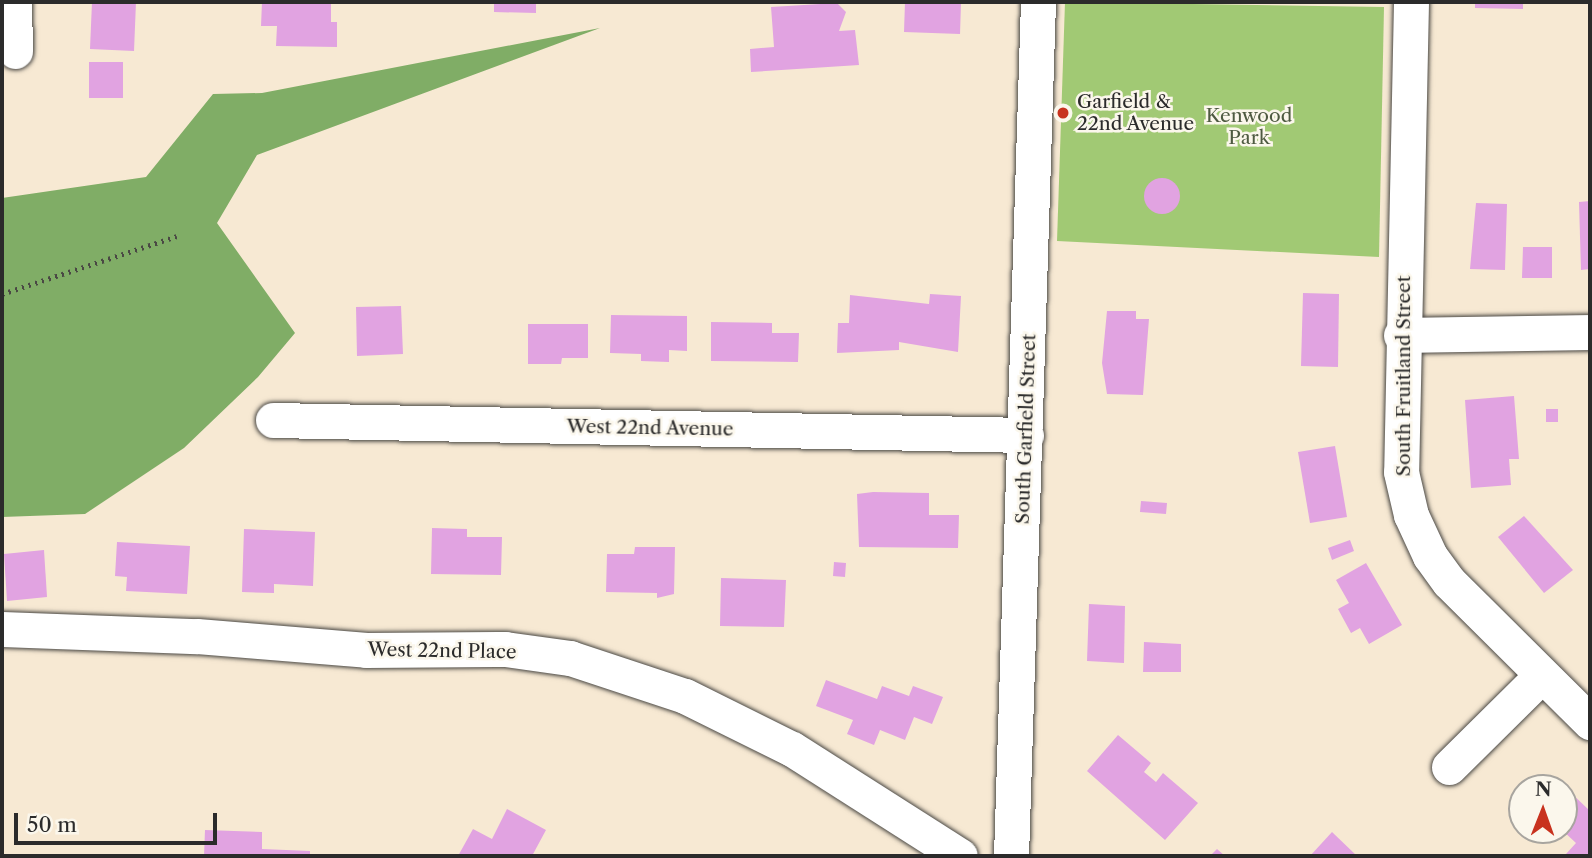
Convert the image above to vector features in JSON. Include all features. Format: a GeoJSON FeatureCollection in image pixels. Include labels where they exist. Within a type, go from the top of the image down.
{"type":"FeatureCollection","features":[{"type":"Feature","properties":{"kind":"street"},"geometry":{"type":"LineString","coordinates":[[14,2],[15,51]]}},
{"type":"Feature","properties":{"kind":"street","name":"South Garfield Street"},"geometry":{"type":"LineString","coordinates":[[1011,856],[1038,2]]}},
{"type":"Feature","properties":{"kind":"street","name":"South Fruitland Street"},"geometry":{"type":"LineString","coordinates":[[1411,2],[1401,335],[1401,472],[1411,515],[1430,556],[1449,582],[1590,722]]}},
{"type":"Feature","properties":{"kind":"street"},"geometry":{"type":"LineString","coordinates":[[1401,335],[1590,332]]}},
{"type":"Feature","properties":{"kind":"street","name":"West 22nd Avenue"},"geometry":{"type":"LineString","coordinates":[[273,420],[1026,435]]}},
{"type":"Feature","properties":{"kind":"street","name":"West 22nd Place"},"geometry":{"type":"LineString","coordinates":[[2,629],[197,636],[366,650],[505,649],[570,658],[685,696],[792,749],[960,856]]}},
{"type":"Feature","properties":{"kind":"street"},"geometry":{"type":"LineString","coordinates":[[1449,767],[1541,676]]}},
{"type":"Feature","properties":{"kind":"path"},"geometry":{"type":"LineString","coordinates":[[2,294],[177,236]]}},
{"type":"Feature","properties":{"kind":"green space","name":"Kenwood Park"},"geometry":{"type":"Polygon","coordinates":[[[1065,2],[1384,7],[1379,257],[1057,241],[1065,2]]]}},
{"type":"Feature","properties":{"kind":"green space"},"geometry":{"type":"Polygon","coordinates":[[[600,28],[257,155],[217,223],[295,333],[258,377],[184,448],[85,514],[2,517],[2,198],[146,177],[213,94],[262,93],[600,28]]]}},
{"type":"Feature","properties":{"kind":"building"},"geometry":{"type":"Polygon","coordinates":[[[92,2],[136,2],[134,51],[90,49],[92,2]]]}},
{"type":"Feature","properties":{"kind":"building"},"geometry":{"type":"Polygon","coordinates":[[[262,2],[331,2],[331,22],[337,22],[337,47],[276,46],[277,26],[261,26],[262,2]]]}},
{"type":"Feature","properties":{"kind":"building"},"geometry":{"type":"Polygon","coordinates":[[[494,2],[536,2],[536,13],[494,12],[494,2]]]}},
{"type":"Feature","properties":{"kind":"building"},"geometry":{"type":"Polygon","coordinates":[[[905,2],[961,2],[960,34],[904,32],[905,2]]]}},
{"type":"Feature","properties":{"kind":"building"},"geometry":{"type":"Polygon","coordinates":[[[1475,2],[1523,2],[1523,9],[1475,8],[1475,2]]]}},
{"type":"Feature","properties":{"kind":"building"},"geometry":{"type":"Polygon","coordinates":[[[837,3],[846,12],[839,31],[855,30],[859,65],[751,72],[750,49],[774,47],[771,7],[837,3]]]}},
{"type":"Feature","properties":{"kind":"building"},"geometry":{"type":"Polygon","coordinates":[[[89,62],[123,62],[123,98],[89,98],[89,62]]]}},
{"type":"Feature","properties":{"kind":"building"},"geometry":{"type":"Polygon","coordinates":[[[1162,178],[1175,183],[1180,196],[1175,209],[1162,214],[1149,209],[1144,196],[1149,183],[1162,178]]]}},
{"type":"Feature","properties":{"kind":"building"},"geometry":{"type":"Polygon","coordinates":[[[1590,201],[1590,269],[1581,270],[1579,202],[1590,201]]]}},
{"type":"Feature","properties":{"kind":"building"},"geometry":{"type":"Polygon","coordinates":[[[1476,203],[1507,204],[1505,270],[1470,269],[1476,203]]]}},
{"type":"Feature","properties":{"kind":"building"},"geometry":{"type":"Polygon","coordinates":[[[1523,247],[1552,247],[1552,278],[1522,278],[1523,247]]]}},
{"type":"Feature","properties":{"kind":"building"},"geometry":{"type":"Polygon","coordinates":[[[1303,293],[1339,294],[1338,367],[1301,366],[1303,293]]]}},
{"type":"Feature","properties":{"kind":"building"},"geometry":{"type":"Polygon","coordinates":[[[930,294],[961,296],[958,352],[899,342],[899,350],[837,353],[838,323],[849,323],[850,295],[929,304],[930,294]]]}},
{"type":"Feature","properties":{"kind":"building"},"geometry":{"type":"Polygon","coordinates":[[[401,306],[403,354],[357,356],[356,307],[401,306]]]}},
{"type":"Feature","properties":{"kind":"building"},"geometry":{"type":"Polygon","coordinates":[[[1107,311],[1136,311],[1136,319],[1149,319],[1143,395],[1107,394],[1102,363],[1107,311]]]}},
{"type":"Feature","properties":{"kind":"building"},"geometry":{"type":"Polygon","coordinates":[[[611,315],[687,316],[687,351],[669,350],[669,362],[641,361],[641,354],[610,353],[611,315]]]}},
{"type":"Feature","properties":{"kind":"building"},"geometry":{"type":"Polygon","coordinates":[[[711,322],[772,323],[772,333],[799,333],[798,362],[711,361],[711,322]]]}},
{"type":"Feature","properties":{"kind":"building"},"geometry":{"type":"Polygon","coordinates":[[[528,324],[588,324],[588,358],[562,358],[561,364],[528,364],[528,324]]]}},
{"type":"Feature","properties":{"kind":"building"},"geometry":{"type":"Polygon","coordinates":[[[1514,396],[1519,459],[1509,459],[1511,485],[1471,488],[1465,400],[1514,396]]]}},
{"type":"Feature","properties":{"kind":"building"},"geometry":{"type":"Polygon","coordinates":[[[1546,409],[1558,409],[1558,422],[1546,422],[1546,409]]]}},
{"type":"Feature","properties":{"kind":"building"},"geometry":{"type":"Polygon","coordinates":[[[1335,446],[1347,517],[1310,523],[1298,452],[1335,446]]]}},
{"type":"Feature","properties":{"kind":"building"},"geometry":{"type":"Polygon","coordinates":[[[929,493],[929,515],[959,515],[958,548],[859,547],[857,494],[929,493]]]}},
{"type":"Feature","properties":{"kind":"building"},"geometry":{"type":"Polygon","coordinates":[[[1141,501],[1167,503],[1166,514],[1140,512],[1141,501]]]}},
{"type":"Feature","properties":{"kind":"building"},"geometry":{"type":"Polygon","coordinates":[[[1524,516],[1573,570],[1544,593],[1498,537],[1524,516]]]}},
{"type":"Feature","properties":{"kind":"building"},"geometry":{"type":"Polygon","coordinates":[[[432,528],[467,529],[467,537],[502,537],[501,575],[431,574],[432,528]]]}},
{"type":"Feature","properties":{"kind":"building"},"geometry":{"type":"Polygon","coordinates":[[[244,529],[315,532],[313,586],[274,584],[274,593],[242,592],[244,529]]]}},
{"type":"Feature","properties":{"kind":"building"},"geometry":{"type":"Polygon","coordinates":[[[1350,540],[1354,551],[1332,560],[1328,548],[1350,540]]]}},
{"type":"Feature","properties":{"kind":"building"},"geometry":{"type":"Polygon","coordinates":[[[117,542],[190,546],[187,594],[126,591],[127,577],[115,576],[117,542]]]}},
{"type":"Feature","properties":{"kind":"building"},"geometry":{"type":"Polygon","coordinates":[[[635,547],[675,547],[674,594],[657,598],[657,593],[606,592],[607,554],[634,554],[635,547]]]}},
{"type":"Feature","properties":{"kind":"building"},"geometry":{"type":"Polygon","coordinates":[[[44,550],[47,597],[7,601],[4,554],[44,550]]]}},
{"type":"Feature","properties":{"kind":"building"},"geometry":{"type":"Polygon","coordinates":[[[834,562],[846,563],[845,577],[833,576],[834,562]]]}},
{"type":"Feature","properties":{"kind":"building"},"geometry":{"type":"Polygon","coordinates":[[[1366,563],[1402,625],[1369,644],[1360,628],[1351,633],[1338,609],[1349,603],[1336,580],[1366,563]]]}},
{"type":"Feature","properties":{"kind":"building"},"geometry":{"type":"Polygon","coordinates":[[[721,578],[786,580],[784,627],[720,626],[721,578]]]}},
{"type":"Feature","properties":{"kind":"building"},"geometry":{"type":"Polygon","coordinates":[[[1089,604],[1125,606],[1124,663],[1087,661],[1089,604]]]}},
{"type":"Feature","properties":{"kind":"building"},"geometry":{"type":"Polygon","coordinates":[[[1144,642],[1181,644],[1181,672],[1143,672],[1144,642]]]}},
{"type":"Feature","properties":{"kind":"building"},"geometry":{"type":"Polygon","coordinates":[[[826,680],[877,699],[882,686],[909,696],[913,686],[943,697],[932,724],[914,717],[905,740],[880,730],[874,745],[847,734],[853,720],[816,706],[826,680]]]}},
{"type":"Feature","properties":{"kind":"building"},"geometry":{"type":"Polygon","coordinates":[[[1118,735],[1151,763],[1144,772],[1156,782],[1163,773],[1198,803],[1165,840],[1087,771],[1118,735]]]}},
{"type":"Feature","properties":{"kind":"building"},"geometry":{"type":"Polygon","coordinates":[[[1578,800],[1590,811],[1590,856],[1566,854],[1578,844],[1578,800]]]}},
{"type":"Feature","properties":{"kind":"building"},"geometry":{"type":"Polygon","coordinates":[[[507,809],[546,830],[532,856],[458,856],[473,829],[492,839],[507,809]]]}},
{"type":"Feature","properties":{"kind":"building"},"geometry":{"type":"Polygon","coordinates":[[[205,830],[262,832],[262,849],[310,851],[310,856],[204,856],[205,830]]]}},
{"type":"Feature","properties":{"kind":"building"},"geometry":{"type":"Polygon","coordinates":[[[1332,832],[1357,856],[1310,856],[1332,832]]]}},
{"type":"Feature","properties":{"kind":"building"},"geometry":{"type":"Polygon","coordinates":[[[1217,849],[1225,856],[1210,856],[1217,849]]]}},
{"type":"Feature","properties":{"kind":"place","name":"Garfield & 22nd Avenue"},"geometry":{"type":"Point","coordinates":[1063,113]}}]}
